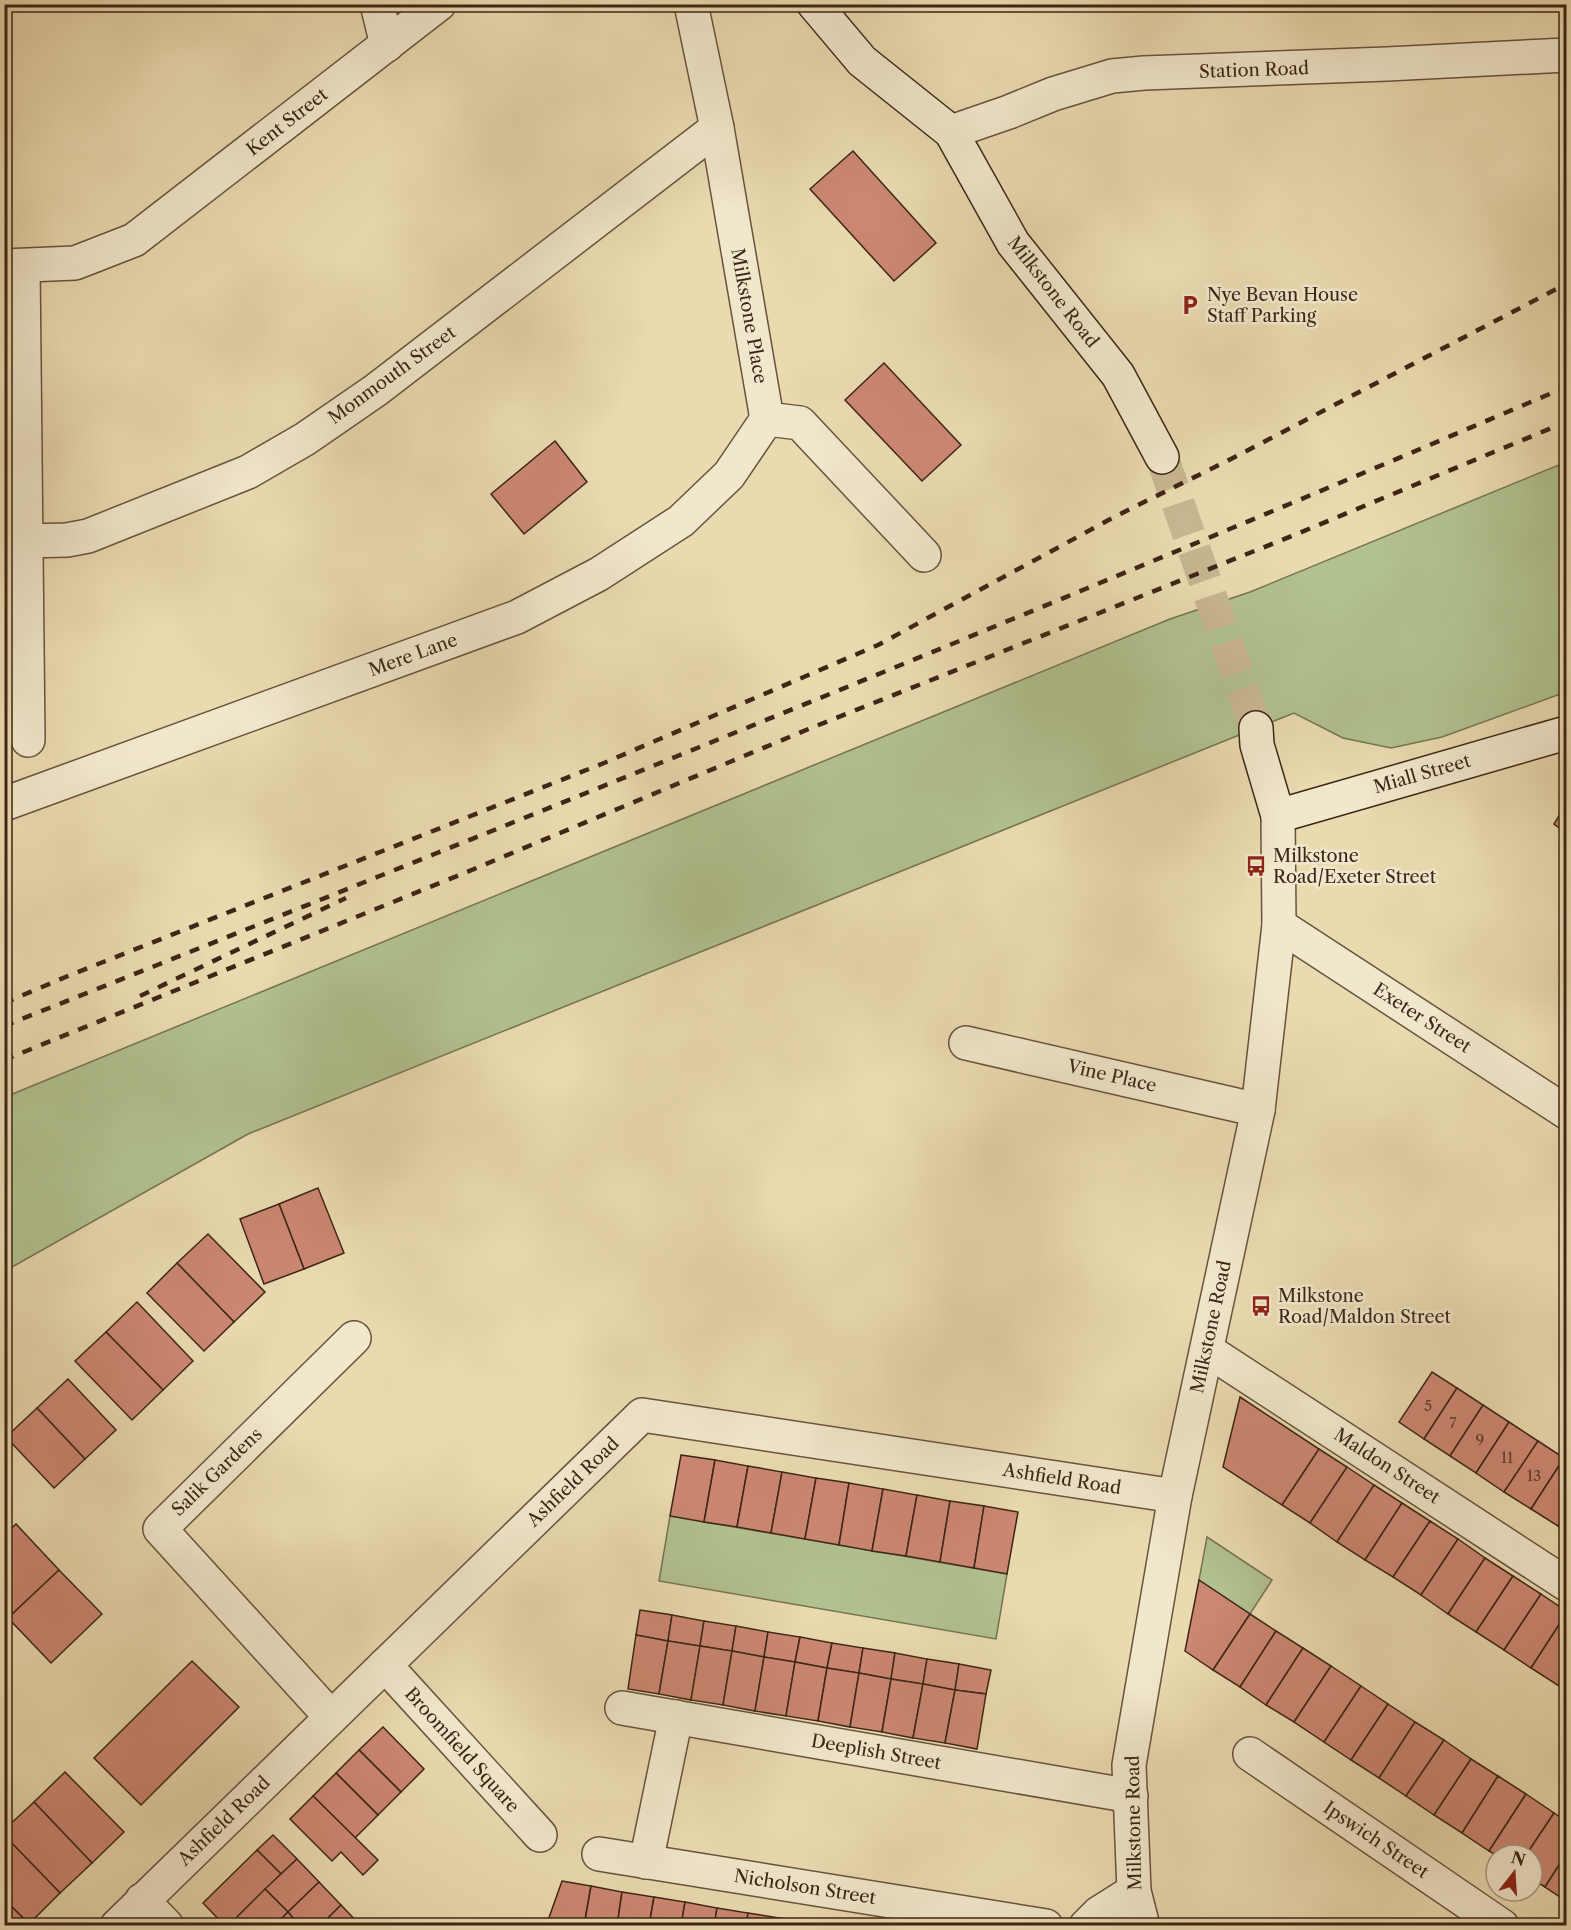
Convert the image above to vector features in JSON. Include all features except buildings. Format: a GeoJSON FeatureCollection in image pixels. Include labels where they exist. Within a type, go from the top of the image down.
{"type":"FeatureCollection","features":[{"type":"Feature","properties":{"kind":"street"},"geometry":{"type":"LineString","coordinates":[[377,4],[387,45]]}},
{"type":"Feature","properties":{"kind":"street","name":"Kent Street"},"geometry":{"type":"LineString","coordinates":[[14,266],[75,263],[134,240],[439,4]]}},
{"type":"Feature","properties":{"kind":"street","name":"Milkstone Place"},"geometry":{"type":"LineString","coordinates":[[690,4],[717,128],[767,418]]}},
{"type":"Feature","properties":{"kind":"street","name":"Milkstone Road"},"geometry":{"type":"LineString","coordinates":[[814,4],[862,61],[951,132],[1014,243],[1118,375],[1162,456]]}},
{"type":"Feature","properties":{"kind":"street","name":"Station Road"},"geometry":{"type":"LineString","coordinates":[[951,132],[1053,94],[1112,76],[1566,55]]}},
{"type":"Feature","properties":{"kind":"street","name":"Monmouth Street"},"geometry":{"type":"LineString","coordinates":[[26,541],[68,540],[88,536],[248,472],[305,439],[376,390],[717,128]]}},
{"type":"Feature","properties":{"kind":"street"},"geometry":{"type":"LineString","coordinates":[[14,266],[26,541],[28,740]]}},
{"type":"Feature","properties":{"kind":"street"},"geometry":{"type":"LineString","coordinates":[[767,418],[800,423],[924,555]]}},
{"type":"Feature","properties":{"kind":"street","name":"Mere Lane"},"geometry":{"type":"LineString","coordinates":[[4,804],[517,618],[599,574],[681,521],[729,475],[767,418]]}},
{"type":"Feature","properties":{"kind":"street","name":"Milkstone Road"},"geometry":{"type":"LineString","coordinates":[[1143,1926],[1134,1892],[1129,1765],[1175,1496],[1258,1110],[1278,925],[1278,816],[1257,745],[1256,728]]}},
{"type":"Feature","properties":{"kind":"street","name":"Miall Street"},"geometry":{"type":"LineString","coordinates":[[1278,816],[1566,733]]}},
{"type":"Feature","properties":{"kind":"street","name":"Exeter Street"},"geometry":{"type":"LineString","coordinates":[[1278,925],[1566,1112]]}},
{"type":"Feature","properties":{"kind":"street","name":"Vine Place"},"geometry":{"type":"LineString","coordinates":[[966,1043],[1258,1110]]}},
{"type":"Feature","properties":{"kind":"street","name":"Salik Gardens"},"geometry":{"type":"LineString","coordinates":[[331,1717],[160,1529],[354,1338]]}},
{"type":"Feature","properties":{"kind":"street","name":"Maldon Street"},"geometry":{"type":"LineString","coordinates":[[1207,1350],[1566,1584]]}},
{"type":"Feature","properties":{"kind":"street","name":"Ashfield Road"},"geometry":{"type":"LineString","coordinates":[[117,1926],[642,1414],[1175,1496]]}},
{"type":"Feature","properties":{"kind":"street","name":"Broomfield Square"},"geometry":{"type":"LineString","coordinates":[[385,1665],[540,1835]]}},
{"type":"Feature","properties":{"kind":"street","name":"Deeplish Street"},"geometry":{"type":"LineString","coordinates":[[622,1708],[1131,1796]]}},
{"type":"Feature","properties":{"kind":"street"},"geometry":{"type":"LineString","coordinates":[[646,1862],[676,1717]]}},
{"type":"Feature","properties":{"kind":"street","name":"Ipswich Street"},"geometry":{"type":"LineString","coordinates":[[1250,1754],[1502,1926]]}},
{"type":"Feature","properties":{"kind":"street","name":"Nicholson Street"},"geometry":{"type":"LineString","coordinates":[[599,1854],[1046,1926]]}},
{"type":"Feature","properties":{"kind":"street"},"geometry":{"type":"LineString","coordinates":[[1086,1926],[1099,1913],[1134,1892]]}},
{"type":"Feature","properties":{"kind":"street"},"geometry":{"type":"LineString","coordinates":[[142,1900],[167,1926]]}},
{"type":"Feature","properties":{"kind":"green space"},"geometry":{"type":"Polygon","coordinates":[[[1566,462],[1566,692],[1442,737],[1391,748],[1343,738],[1294,713],[248,1134],[5,1271],[5,1097],[1170,619],[1250,592],[1566,462]]]}},
{"type":"Feature","properties":{"kind":"green space"},"geometry":{"type":"Polygon","coordinates":[[[670,1516],[1007,1574],[996,1639],[659,1581],[670,1516]]]}},
{"type":"Feature","properties":{"kind":"green space"},"geometry":{"type":"Polygon","coordinates":[[[1207,1537],[1272,1580],[1250,1614],[1199,1580],[1207,1537]]]}},
{"type":"Feature","properties":{"kind":"tunnel"},"geometry":{"type":"LineString","coordinates":[[1162,457],[1256,728]]}},
{"type":"Feature","properties":{"kind":"railway"},"geometry":{"type":"LineString","coordinates":[[4,1003],[604,763],[878,645],[1118,515],[1231,459],[1566,284]]}},
{"type":"Feature","properties":{"kind":"railway"},"geometry":{"type":"LineString","coordinates":[[4,1026],[787,711],[1177,551],[1566,387]]}},
{"type":"Feature","properties":{"kind":"railway"},"geometry":{"type":"LineString","coordinates":[[4,1060],[462,874],[811,728],[1292,536],[1566,422]]}},
{"type":"Feature","properties":{"kind":"railway"},"geometry":{"type":"LineString","coordinates":[[140,996],[346,898]]}},
{"type":"Feature","properties":{"kind":"place","name":"Nye Bevan House Staff Parking"},"geometry":{"type":"Point","coordinates":[1190,305]}},
{"type":"Feature","properties":{"kind":"place","name":"Milkstone Road/Exeter Street"},"geometry":{"type":"Point","coordinates":[1256,866]}},
{"type":"Feature","properties":{"kind":"place","name":"Milkstone Road/Maldon Street"},"geometry":{"type":"Point","coordinates":[1261,1306]}}]}
